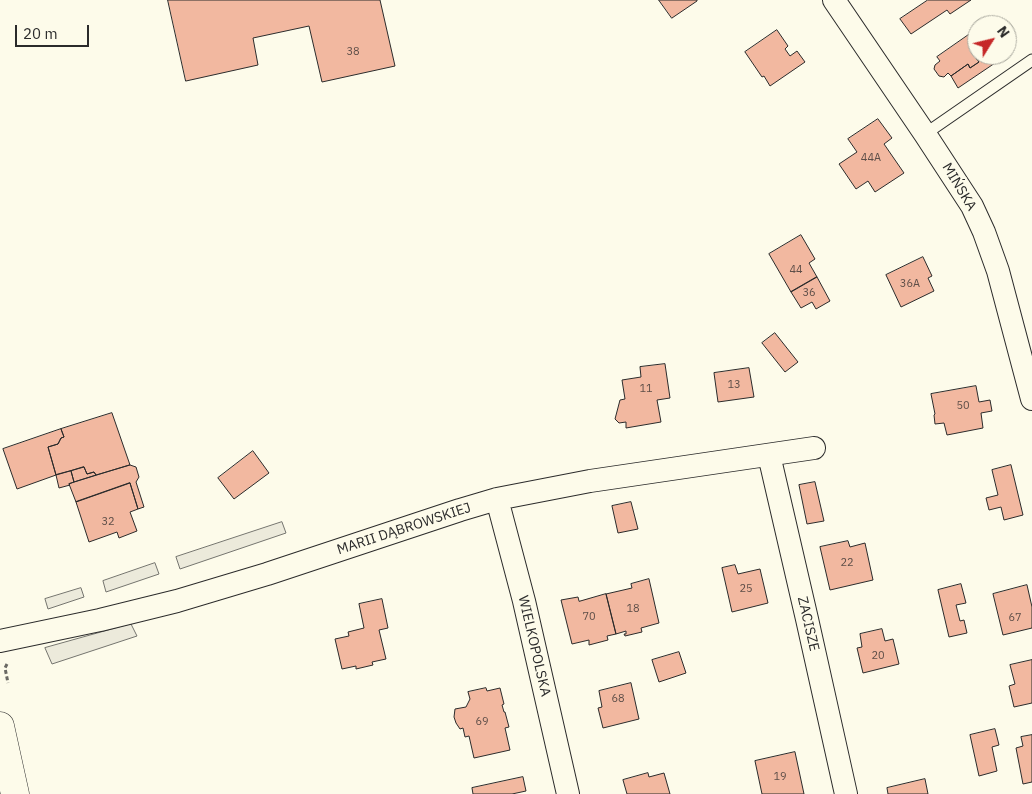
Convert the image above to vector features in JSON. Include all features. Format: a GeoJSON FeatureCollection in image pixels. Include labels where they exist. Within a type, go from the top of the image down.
{"type":"FeatureCollection","features":[{"type":"Feature","properties":{"kind":"street","name":"MIŃSKA"},"geometry":{"type":"LineString","coordinates":[[834,0],[926,134],[972,206],[984,232],[1000,280],[1032,399]]}},
{"type":"Feature","properties":{"kind":"street","name":"MARII DĄBROWSKIEJ"},"geometry":{"type":"LineString","coordinates":[[0,642],[177,601],[267,574],[496,499],[590,481],[814,448]]}},
{"type":"Feature","properties":{"kind":"street","name":"ZACISZE"},"geometry":{"type":"LineString","coordinates":[[769,455],[846,794]]}},
{"type":"Feature","properties":{"kind":"street","name":"WIELKOPOLSKA"},"geometry":{"type":"LineString","coordinates":[[496,499],[524,601],[568,794]]}},
{"type":"Feature","properties":{"kind":"street"},"geometry":{"type":"LineString","coordinates":[[0,726],[16,794]]}},
{"type":"Feature","properties":{"kind":"lane"},"geometry":{"type":"LineString","coordinates":[[926,134],[1032,60]]}},
{"type":"Feature","properties":{"kind":"shaded area"},"geometry":{"type":"Polygon","coordinates":[[[282,522],[286,533],[180,569],[176,557],[282,522]]]}},
{"type":"Feature","properties":{"kind":"shaded area"},"geometry":{"type":"Polygon","coordinates":[[[155,563],[159,574],[106,592],[103,581],[155,563]]]}},
{"type":"Feature","properties":{"kind":"shaded area"},"geometry":{"type":"Polygon","coordinates":[[[81,588],[84,597],[48,609],[45,599],[81,588]]]}},
{"type":"Feature","properties":{"kind":"shaded area"},"geometry":{"type":"Polygon","coordinates":[[[131,624],[137,636],[52,664],[45,648],[131,624]]]}},
{"type":"Feature","properties":{"kind":"building"},"geometry":{"type":"Polygon","coordinates":[[[168,0],[380,0],[395,66],[322,82],[309,26],[253,38],[258,65],[186,81],[168,0]]]}},
{"type":"Feature","properties":{"kind":"building"},"geometry":{"type":"Polygon","coordinates":[[[659,0],[697,0],[697,1],[672,18],[659,0]]]}},
{"type":"Feature","properties":{"kind":"building"},"geometry":{"type":"Polygon","coordinates":[[[928,0],[971,0],[950,14],[947,10],[911,34],[900,19],[928,0]]]}},
{"type":"Feature","properties":{"kind":"building"},"geometry":{"type":"Polygon","coordinates":[[[777,30],[788,46],[785,49],[790,56],[797,51],[805,62],[770,86],[745,52],[777,30]]]}},
{"type":"Feature","properties":{"kind":"building"},"geometry":{"type":"Polygon","coordinates":[[[967,36],[967,65],[951,76],[948,73],[944,77],[939,76],[934,69],[935,65],[940,61],[937,57],[967,36]]]}},
{"type":"Feature","properties":{"kind":"building"},"geometry":{"type":"Polygon","coordinates":[[[967,65],[970,68],[974,65],[992,65],[958,88],[951,76],[967,65]]]}},
{"type":"Feature","properties":{"kind":"building"},"geometry":{"type":"Polygon","coordinates":[[[878,119],[892,138],[884,144],[904,173],[875,192],[868,181],[856,189],[839,164],[857,152],[848,139],[878,119]]]}},
{"type":"Feature","properties":{"kind":"building"},"geometry":{"type":"Polygon","coordinates":[[[801,235],[815,259],[809,263],[817,277],[791,292],[769,254],[801,235]]]}},
{"type":"Feature","properties":{"kind":"building"},"geometry":{"type":"Polygon","coordinates":[[[923,257],[932,276],[928,278],[934,291],[901,307],[886,275],[923,257]]]}},
{"type":"Feature","properties":{"kind":"building"},"geometry":{"type":"Polygon","coordinates":[[[817,277],[830,301],[816,309],[812,302],[801,308],[791,292],[817,277]]]}},
{"type":"Feature","properties":{"kind":"building"},"geometry":{"type":"Polygon","coordinates":[[[775,333],[798,362],[785,372],[762,343],[775,333]]]}},
{"type":"Feature","properties":{"kind":"building"},"geometry":{"type":"Polygon","coordinates":[[[665,364],[670,398],[657,400],[661,422],[626,428],[626,422],[619,423],[615,419],[620,400],[625,399],[622,380],[641,377],[640,367],[665,364]]]}},
{"type":"Feature","properties":{"kind":"building"},"geometry":{"type":"Polygon","coordinates":[[[749,368],[754,397],[718,402],[714,373],[749,368]]]}},
{"type":"Feature","properties":{"kind":"building"},"geometry":{"type":"Polygon","coordinates":[[[976,386],[979,402],[990,400],[992,411],[981,413],[983,428],[947,435],[944,423],[935,424],[931,394],[976,386]]]}},
{"type":"Feature","properties":{"kind":"building"},"geometry":{"type":"Polygon","coordinates":[[[112,413],[130,465],[96,475],[94,472],[87,474],[84,467],[56,475],[48,447],[58,444],[61,438],[64,437],[61,429],[112,413]]]}},
{"type":"Feature","properties":{"kind":"building"},"geometry":{"type":"Polygon","coordinates":[[[61,429],[64,437],[61,438],[58,444],[48,447],[56,475],[17,489],[3,449],[61,429]]]}},
{"type":"Feature","properties":{"kind":"building"},"geometry":{"type":"Polygon","coordinates":[[[253,451],[269,473],[234,499],[218,478],[253,451]]]}},
{"type":"Feature","properties":{"kind":"building"},"geometry":{"type":"Polygon","coordinates":[[[130,465],[136,467],[139,477],[136,482],[144,507],[138,509],[130,483],[76,502],[69,484],[130,465]]]}},
{"type":"Feature","properties":{"kind":"building"},"geometry":{"type":"Polygon","coordinates":[[[1011,465],[1023,515],[1004,520],[1001,507],[989,510],[986,498],[998,495],[992,470],[1011,465]]]}},
{"type":"Feature","properties":{"kind":"building"},"geometry":{"type":"Polygon","coordinates":[[[84,467],[87,474],[94,472],[96,475],[74,482],[71,471],[84,467]]]}},
{"type":"Feature","properties":{"kind":"building"},"geometry":{"type":"Polygon","coordinates":[[[71,471],[74,482],[59,488],[56,475],[71,471]]]}},
{"type":"Feature","properties":{"kind":"building"},"geometry":{"type":"Polygon","coordinates":[[[815,482],[824,521],[807,524],[799,485],[815,482]]]}},
{"type":"Feature","properties":{"kind":"building"},"geometry":{"type":"Polygon","coordinates":[[[130,483],[138,509],[130,512],[137,531],[119,538],[117,532],[89,542],[76,502],[130,483]]]}},
{"type":"Feature","properties":{"kind":"building"},"geometry":{"type":"Polygon","coordinates":[[[631,502],[638,529],[618,533],[612,506],[631,502]]]}},
{"type":"Feature","properties":{"kind":"building"},"geometry":{"type":"Polygon","coordinates":[[[848,541],[850,547],[865,543],[873,580],[830,590],[820,547],[848,541]]]}},
{"type":"Feature","properties":{"kind":"building"},"geometry":{"type":"Polygon","coordinates":[[[735,565],[738,574],[760,569],[768,603],[732,612],[722,568],[735,565]]]}},
{"type":"Feature","properties":{"kind":"building"},"geometry":{"type":"Polygon","coordinates":[[[649,579],[659,623],[641,628],[642,632],[625,636],[626,631],[616,634],[606,594],[632,588],[631,584],[649,579]]]}},
{"type":"Feature","properties":{"kind":"building"},"geometry":{"type":"Polygon","coordinates":[[[961,584],[966,603],[956,605],[960,621],[964,620],[967,633],[949,637],[938,590],[961,584]]]}},
{"type":"Feature","properties":{"kind":"building"},"geometry":{"type":"Polygon","coordinates":[[[1027,585],[1032,607],[1032,628],[1003,635],[993,594],[1027,585]]]}},
{"type":"Feature","properties":{"kind":"building"},"geometry":{"type":"Polygon","coordinates":[[[606,594],[616,634],[607,636],[608,640],[589,645],[589,640],[572,644],[561,600],[578,597],[579,601],[606,594]]]}},
{"type":"Feature","properties":{"kind":"building"},"geometry":{"type":"Polygon","coordinates":[[[382,599],[388,628],[379,630],[386,659],[372,662],[373,665],[356,669],[356,666],[342,669],[335,639],[349,636],[348,632],[364,628],[359,604],[382,599]]]}},
{"type":"Feature","properties":{"kind":"building"},"geometry":{"type":"Polygon","coordinates":[[[882,629],[885,641],[893,639],[899,664],[863,673],[857,648],[862,647],[860,634],[882,629]]]}},
{"type":"Feature","properties":{"kind":"building"},"geometry":{"type":"Polygon","coordinates":[[[679,652],[686,673],[659,682],[652,660],[679,652]]]}},
{"type":"Feature","properties":{"kind":"building"},"geometry":{"type":"Polygon","coordinates":[[[1032,660],[1032,703],[1014,707],[1009,686],[1015,684],[1010,665],[1032,660]]]}},
{"type":"Feature","properties":{"kind":"building"},"geometry":{"type":"Polygon","coordinates":[[[631,683],[639,719],[603,728],[598,708],[602,707],[599,691],[631,683]]]}},
{"type":"Feature","properties":{"kind":"building"},"geometry":{"type":"Polygon","coordinates":[[[486,688],[487,691],[500,688],[504,704],[502,705],[509,727],[505,728],[510,750],[474,758],[469,736],[465,737],[463,728],[460,729],[456,723],[454,717],[455,709],[466,707],[470,699],[468,692],[486,688]]]}},
{"type":"Feature","properties":{"kind":"building"},"geometry":{"type":"Polygon","coordinates":[[[995,729],[999,745],[992,747],[997,771],[979,776],[970,735],[995,729]]]}},
{"type":"Feature","properties":{"kind":"building"},"geometry":{"type":"Polygon","coordinates":[[[1032,735],[1032,782],[1023,784],[1016,748],[1023,746],[1021,737],[1032,735]]]}},
{"type":"Feature","properties":{"kind":"building"},"geometry":{"type":"Polygon","coordinates":[[[795,752],[804,794],[762,794],[755,761],[795,752]]]}},
{"type":"Feature","properties":{"kind":"building"},"geometry":{"type":"Polygon","coordinates":[[[648,773],[649,777],[664,773],[670,794],[627,794],[623,780],[648,773]]]}},
{"type":"Feature","properties":{"kind":"building"},"geometry":{"type":"Polygon","coordinates":[[[523,777],[526,791],[512,794],[473,794],[472,788],[523,777]]]}},
{"type":"Feature","properties":{"kind":"building"},"geometry":{"type":"Polygon","coordinates":[[[925,779],[928,794],[888,794],[887,788],[925,779]]]}}]}
